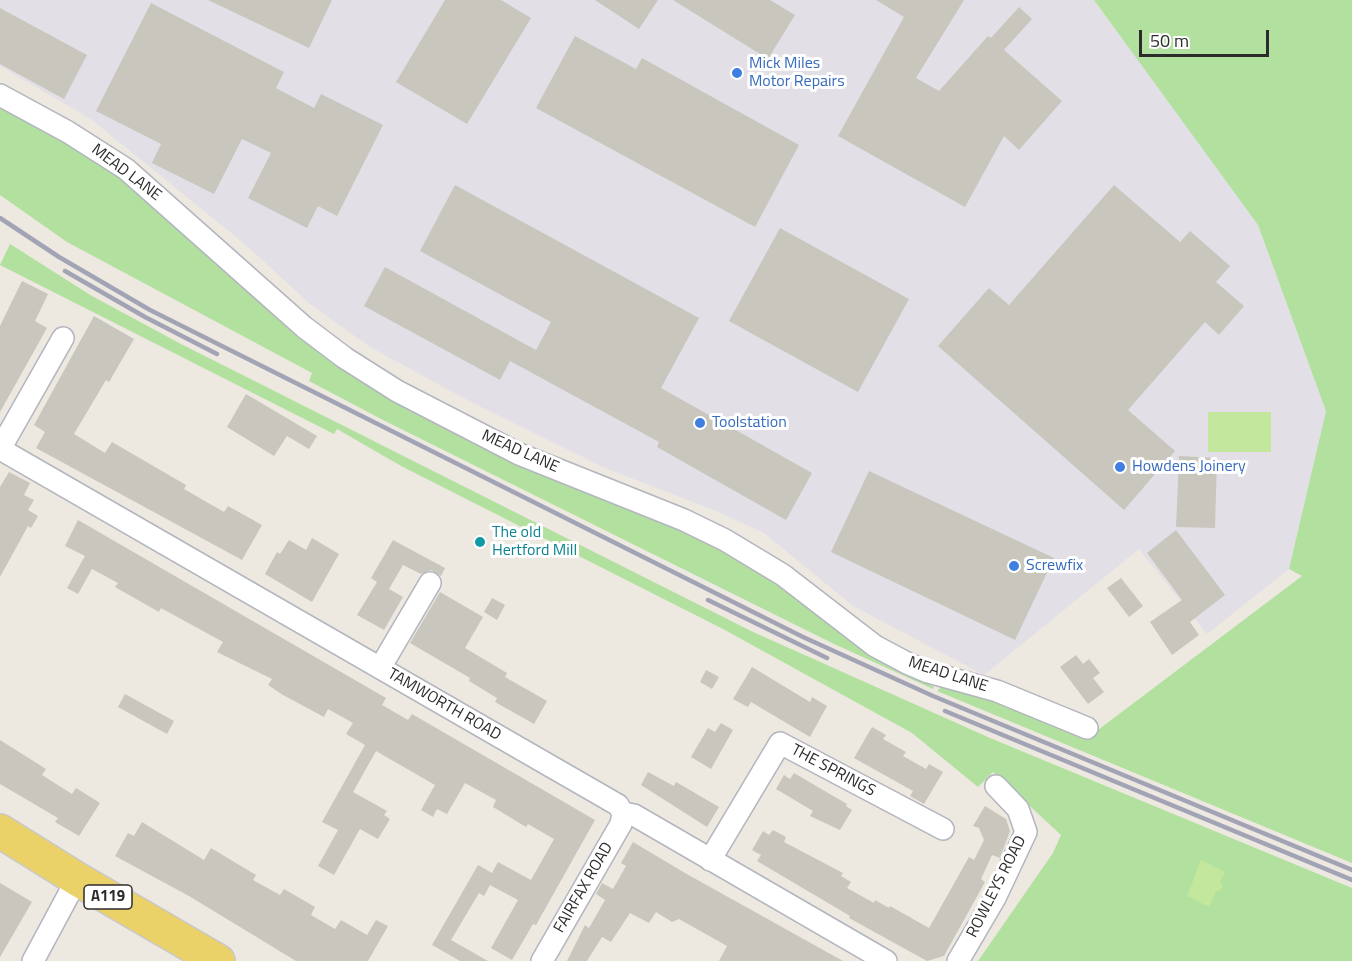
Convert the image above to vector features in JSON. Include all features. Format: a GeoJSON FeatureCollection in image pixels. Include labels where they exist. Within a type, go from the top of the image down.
{"type":"FeatureCollection","features":[{"type":"Feature","properties":{"kind":"main road","name":"A119"},"geometry":{"type":"LineString","coordinates":[[0,831],[218,961]]}},
{"type":"Feature","properties":{"kind":"street","name":"MEAD LANE"},"geometry":{"type":"LineString","coordinates":[[0,95],[68,132],[126,169],[304,327],[397,391],[519,454],[665,512],[724,540],[783,575],[875,646],[907,663],[928,672],[997,691],[1087,728]]}},
{"type":"Feature","properties":{"kind":"street"},"geometry":{"type":"LineString","coordinates":[[0,449],[63,338]]}},
{"type":"Feature","properties":{"kind":"street","name":"TAMWORTH ROAD"},"geometry":{"type":"LineString","coordinates":[[0,449],[618,805],[623,813],[634,815],[886,961]]}},
{"type":"Feature","properties":{"kind":"street"},"geometry":{"type":"LineString","coordinates":[[380,668],[430,584]]}},
{"type":"Feature","properties":{"kind":"street","name":"THE SPRINGS"},"geometry":{"type":"LineString","coordinates":[[710,860],[780,743],[943,829]]}},
{"type":"Feature","properties":{"kind":"street","name":"ROWLEYS ROAD"},"geometry":{"type":"LineString","coordinates":[[958,961],[995,898],[1026,832],[1018,808],[996,786]]}},
{"type":"Feature","properties":{"kind":"street","name":"FAIRFAX ROAD"},"geometry":{"type":"LineString","coordinates":[[542,961],[621,824],[623,813]]}},
{"type":"Feature","properties":{"kind":"street"},"geometry":{"type":"LineString","coordinates":[[33,961],[77,879]]}},
{"type":"Feature","properties":{"kind":"shaded area"},"geometry":{"type":"Polygon","coordinates":[[[0,0],[1094,0],[1258,225],[1326,411],[1289,569],[1207,634],[1139,549],[984,675],[853,606],[764,533],[716,511],[605,468],[469,401],[370,347],[310,304],[247,246],[92,120],[0,66],[0,0]]]}},
{"type":"Feature","properties":{"kind":"green space"},"geometry":{"type":"Polygon","coordinates":[[[1094,0],[1352,0],[1352,863],[937,691],[944,684],[929,676],[1090,736],[1302,576],[1289,569],[1326,411],[1258,225],[1094,0]]]}},
{"type":"Feature","properties":{"kind":"green space"},"geometry":{"type":"Polygon","coordinates":[[[0,103],[105,164],[328,355],[760,568],[868,654],[934,687],[933,689],[832,643],[385,421],[309,381],[312,373],[67,242],[0,195],[0,103]]]}},
{"type":"Feature","properties":{"kind":"green space"},"geometry":{"type":"Polygon","coordinates":[[[10,244],[92,296],[181,344],[751,631],[990,738],[1352,888],[1352,961],[978,961],[1053,853],[1061,835],[993,772],[978,787],[912,733],[723,629],[403,467],[337,429],[334,434],[0,265],[10,244]]]}},
{"type":"Feature","properties":{"kind":"green space"},"geometry":{"type":"Polygon","coordinates":[[[1208,412],[1271,412],[1271,452],[1208,452],[1208,412]]]}},
{"type":"Feature","properties":{"kind":"green space"},"geometry":{"type":"Polygon","coordinates":[[[1201,860],[1225,872],[1220,882],[1223,886],[1221,890],[1216,891],[1209,907],[1187,896],[1201,860]]]}},
{"type":"Feature","properties":{"kind":"building"},"geometry":{"type":"Polygon","coordinates":[[[208,0],[332,0],[309,48],[208,0]]]}},
{"type":"Feature","properties":{"kind":"building"},"geometry":{"type":"Polygon","coordinates":[[[445,0],[501,0],[531,18],[467,124],[396,82],[445,0]]]}},
{"type":"Feature","properties":{"kind":"building"},"geometry":{"type":"Polygon","coordinates":[[[595,0],[658,0],[639,29],[595,0]]]}},
{"type":"Feature","properties":{"kind":"building"},"geometry":{"type":"Polygon","coordinates":[[[673,0],[770,0],[795,15],[768,59],[673,0]]]}},
{"type":"Feature","properties":{"kind":"building"},"geometry":{"type":"Polygon","coordinates":[[[876,0],[964,0],[916,78],[939,91],[988,36],[991,38],[1019,7],[1032,19],[1004,50],[1062,101],[1019,150],[1004,136],[965,207],[838,136],[904,17],[876,0]]]}},
{"type":"Feature","properties":{"kind":"building"},"geometry":{"type":"Polygon","coordinates":[[[151,3],[284,72],[276,88],[314,108],[321,94],[383,125],[337,216],[318,206],[307,228],[248,198],[271,153],[242,139],[214,194],[152,163],[161,144],[96,111],[151,3]]]}},
{"type":"Feature","properties":{"kind":"building"},"geometry":{"type":"Polygon","coordinates":[[[0,8],[87,55],[64,99],[0,64],[0,8]]]}},
{"type":"Feature","properties":{"kind":"building"},"geometry":{"type":"Polygon","coordinates":[[[575,36],[636,69],[642,58],[799,145],[755,227],[536,108],[575,36]]]}},
{"type":"Feature","properties":{"kind":"building"},"geometry":{"type":"Polygon","coordinates":[[[455,185],[699,318],[661,388],[812,473],[786,520],[657,447],[659,442],[510,361],[500,380],[364,306],[385,267],[536,350],[551,322],[420,251],[455,185]]]}},
{"type":"Feature","properties":{"kind":"building"},"geometry":{"type":"Polygon","coordinates":[[[1114,185],[1180,242],[1190,231],[1230,266],[1216,282],[1244,306],[1219,335],[1205,322],[1128,410],[1175,451],[1124,510],[938,346],[989,288],[1009,305],[1114,185]]]}},
{"type":"Feature","properties":{"kind":"building"},"geometry":{"type":"Polygon","coordinates":[[[780,228],[909,299],[858,392],[729,321],[780,228]]]}},
{"type":"Feature","properties":{"kind":"building"},"geometry":{"type":"Polygon","coordinates":[[[22,281],[48,294],[35,321],[47,328],[0,412],[0,326],[22,281]]]}},
{"type":"Feature","properties":{"kind":"building"},"geometry":{"type":"Polygon","coordinates":[[[94,316],[134,339],[109,382],[106,380],[74,434],[105,453],[112,442],[186,485],[184,489],[224,512],[228,506],[262,525],[242,560],[36,448],[45,432],[34,425],[94,316]]]}},
{"type":"Feature","properties":{"kind":"building"},"geometry":{"type":"Polygon","coordinates":[[[246,394],[317,436],[309,449],[287,436],[274,456],[227,427],[246,394]]]}},
{"type":"Feature","properties":{"kind":"building"},"geometry":{"type":"Polygon","coordinates":[[[1179,456],[1217,458],[1215,528],[1176,527],[1179,456]]]}},
{"type":"Feature","properties":{"kind":"building"},"geometry":{"type":"Polygon","coordinates":[[[869,471],[1054,558],[1015,640],[831,552],[869,471]]]}},
{"type":"Feature","properties":{"kind":"building"},"geometry":{"type":"Polygon","coordinates":[[[9,472],[30,483],[24,495],[34,500],[28,510],[38,516],[31,528],[28,526],[0,577],[0,487],[9,472]]]}},
{"type":"Feature","properties":{"kind":"building"},"geometry":{"type":"Polygon","coordinates":[[[78,520],[386,698],[382,705],[408,720],[412,714],[595,820],[536,925],[533,924],[512,960],[491,948],[518,900],[490,885],[484,896],[479,893],[451,940],[488,961],[460,961],[432,945],[478,865],[492,873],[498,862],[531,880],[554,839],[528,824],[526,827],[493,807],[496,800],[465,783],[447,814],[437,809],[433,817],[421,810],[435,785],[376,751],[353,792],[387,811],[384,815],[390,819],[378,839],[360,829],[334,875],[318,866],[338,830],[322,822],[365,745],[346,734],[353,723],[328,709],[324,717],[283,695],[268,685],[272,679],[217,652],[223,642],[161,608],[159,612],[115,587],[118,583],[92,569],[78,594],[67,588],[85,556],[65,546],[78,520]]]}},
{"type":"Feature","properties":{"kind":"building"},"geometry":{"type":"Polygon","coordinates":[[[1176,530],[1225,595],[1190,622],[1199,635],[1172,655],[1150,622],[1182,600],[1147,553],[1176,530]]]}},
{"type":"Feature","properties":{"kind":"building"},"geometry":{"type":"Polygon","coordinates":[[[312,538],[339,554],[312,602],[265,574],[277,552],[280,554],[289,540],[306,550],[312,538]]]}},
{"type":"Feature","properties":{"kind":"building"},"geometry":{"type":"Polygon","coordinates":[[[393,540],[445,568],[441,576],[431,570],[421,574],[403,565],[389,589],[403,597],[384,630],[357,615],[377,582],[371,578],[393,540]]]}},
{"type":"Feature","properties":{"kind":"building"},"geometry":{"type":"Polygon","coordinates":[[[1121,578],[1143,606],[1129,617],[1107,588],[1121,578]]]}},
{"type":"Feature","properties":{"kind":"building"},"geometry":{"type":"Polygon","coordinates":[[[440,592],[483,617],[465,648],[507,673],[505,677],[547,701],[534,724],[495,702],[497,698],[469,681],[470,678],[410,643],[440,592]]]}},
{"type":"Feature","properties":{"kind":"building"},"geometry":{"type":"Polygon","coordinates":[[[492,598],[505,605],[497,620],[484,612],[492,598]]]}},
{"type":"Feature","properties":{"kind":"building"},"geometry":{"type":"Polygon","coordinates":[[[1076,655],[1083,664],[1089,659],[1100,673],[1093,678],[1104,692],[1088,704],[1060,667],[1076,655]]]}},
{"type":"Feature","properties":{"kind":"building"},"geometry":{"type":"Polygon","coordinates":[[[752,667],[810,702],[812,697],[827,706],[810,737],[751,702],[748,707],[733,699],[752,667]]]}},
{"type":"Feature","properties":{"kind":"building"},"geometry":{"type":"Polygon","coordinates":[[[706,670],[719,677],[712,689],[700,682],[706,670]]]}},
{"type":"Feature","properties":{"kind":"building"},"geometry":{"type":"Polygon","coordinates":[[[125,694],[174,721],[167,734],[118,707],[125,694]]]}},
{"type":"Feature","properties":{"kind":"building"},"geometry":{"type":"Polygon","coordinates":[[[721,723],[733,730],[711,769],[691,757],[708,728],[715,732],[721,723]]]}},
{"type":"Feature","properties":{"kind":"building"},"geometry":{"type":"Polygon","coordinates":[[[872,727],[886,735],[883,739],[906,752],[903,756],[926,769],[929,764],[943,772],[924,804],[910,796],[913,791],[854,758],[872,727]]]}},
{"type":"Feature","properties":{"kind":"building"},"geometry":{"type":"Polygon","coordinates":[[[0,740],[46,769],[42,775],[72,794],[76,788],[100,803],[79,836],[55,822],[58,818],[0,784],[0,740]]]}},
{"type":"Feature","properties":{"kind":"building"},"geometry":{"type":"Polygon","coordinates":[[[648,772],[674,786],[676,782],[719,807],[707,827],[641,785],[648,772]]]}},
{"type":"Feature","properties":{"kind":"building"},"geometry":{"type":"Polygon","coordinates":[[[794,773],[847,804],[846,806],[852,810],[840,830],[810,816],[813,811],[776,789],[784,775],[790,779],[794,773]]]}},
{"type":"Feature","properties":{"kind":"building"},"geometry":{"type":"Polygon","coordinates":[[[985,806],[1006,819],[1010,831],[1000,858],[992,855],[981,879],[985,882],[944,956],[927,961],[849,918],[850,916],[757,861],[761,855],[752,850],[763,831],[769,835],[773,830],[786,837],[784,842],[843,873],[841,876],[851,882],[847,888],[874,903],[875,900],[889,908],[890,906],[929,928],[969,857],[974,860],[984,840],[979,828],[973,826],[985,806]]]}},
{"type":"Feature","properties":{"kind":"building"},"geometry":{"type":"Polygon","coordinates":[[[142,822],[204,860],[211,848],[256,875],[253,880],[280,895],[284,889],[315,907],[311,915],[335,929],[341,920],[367,935],[376,920],[388,926],[368,961],[296,961],[189,896],[115,856],[128,833],[134,836],[142,822]]]}},
{"type":"Feature","properties":{"kind":"building"},"geometry":{"type":"Polygon","coordinates":[[[633,842],[843,961],[719,961],[727,946],[679,919],[672,922],[656,912],[649,923],[630,913],[611,942],[602,937],[587,961],[567,961],[585,925],[589,928],[605,900],[596,894],[602,883],[613,889],[626,866],[621,863],[633,842]]]}},
{"type":"Feature","properties":{"kind":"building"},"geometry":{"type":"Polygon","coordinates":[[[0,883],[32,902],[0,957],[0,883]]]}},
{"type":"Feature","properties":{"kind":"railway"},"geometry":{"type":"LineString","coordinates":[[0,218],[59,257],[150,310],[803,637],[933,696],[1352,870]]}},
{"type":"Feature","properties":{"kind":"railway"},"geometry":{"type":"LineString","coordinates":[[65,271],[145,317],[217,354]]}},
{"type":"Feature","properties":{"kind":"railway"},"geometry":{"type":"LineString","coordinates":[[708,600],[827,658]]}},
{"type":"Feature","properties":{"kind":"railway"},"geometry":{"type":"LineString","coordinates":[[945,711],[1352,880]]}},
{"type":"Feature","properties":{"kind":"place","name":"Mick Miles Motor Repairs"},"geometry":{"type":"Point","coordinates":[737,73]}},
{"type":"Feature","properties":{"kind":"place","name":"Toolstation"},"geometry":{"type":"Point","coordinates":[700,423]}},
{"type":"Feature","properties":{"kind":"place","name":"Howdens Joinery"},"geometry":{"type":"Point","coordinates":[1120,467]}},
{"type":"Feature","properties":{"kind":"place","name":"The old Hertford Mill"},"geometry":{"type":"Point","coordinates":[480,542]}},
{"type":"Feature","properties":{"kind":"place","name":"Screwfix"},"geometry":{"type":"Point","coordinates":[1014,566]}}]}
